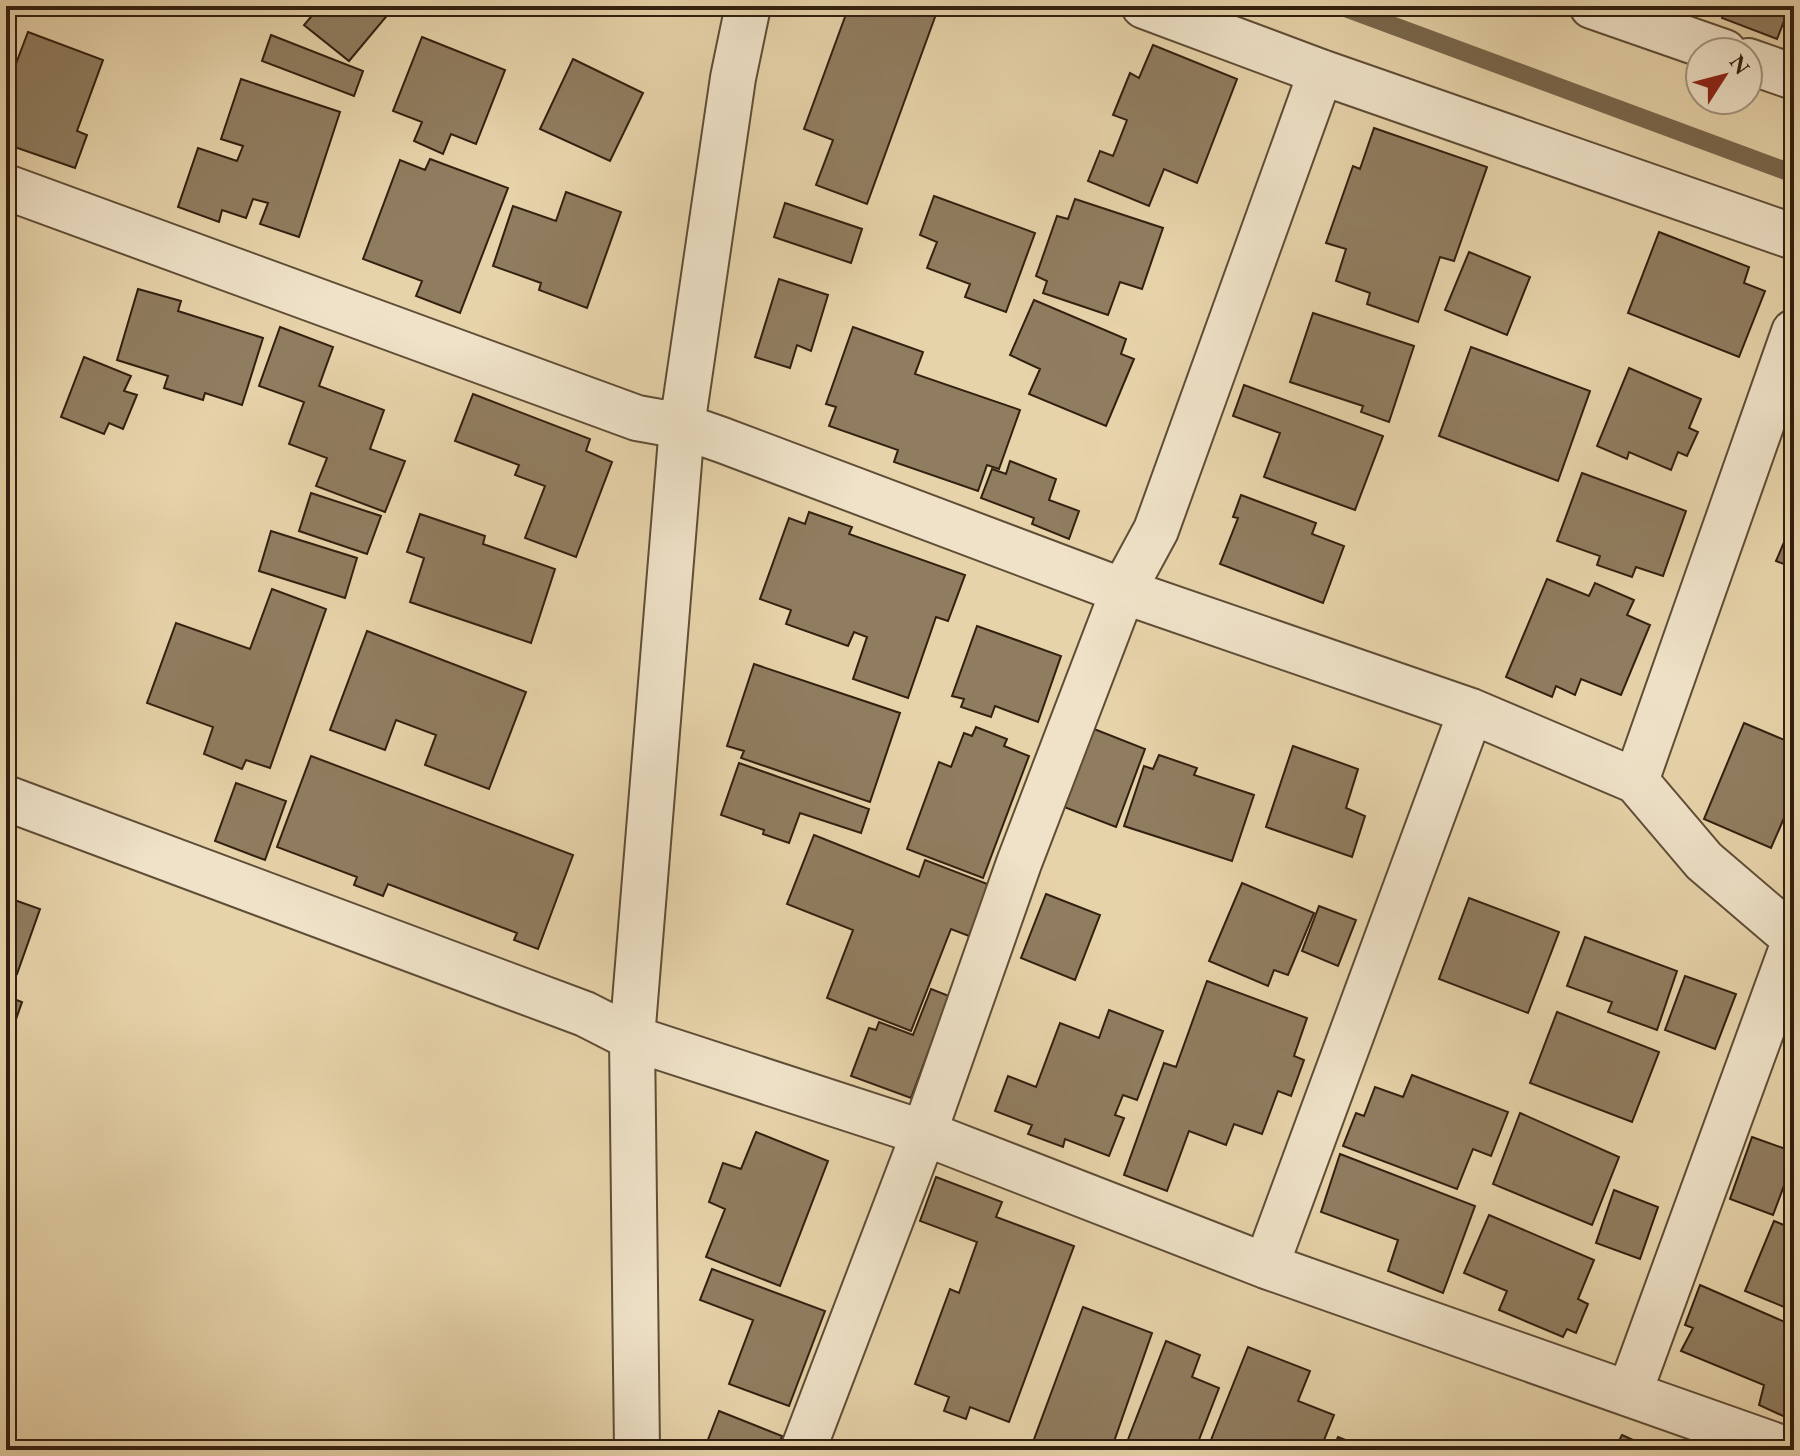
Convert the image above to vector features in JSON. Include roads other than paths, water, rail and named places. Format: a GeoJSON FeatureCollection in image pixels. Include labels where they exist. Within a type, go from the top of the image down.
{"type":"FeatureCollection","features":[{"type":"Feature","properties":{"kind":"street"},"geometry":{"type":"LineString","coordinates":[[637,1450],[632,1038],[682,426],[733,78],[748,6]]}},
{"type":"Feature","properties":{"kind":"street"},"geometry":{"type":"LineString","coordinates":[[1144,6],[1321,72],[1794,237]]}},
{"type":"Feature","properties":{"kind":"street"},"geometry":{"type":"LineString","coordinates":[[1592,6],[1684,38]]}},
{"type":"Feature","properties":{"kind":"street"},"geometry":{"type":"LineString","coordinates":[[1764,67],[1794,77]]}},
{"type":"Feature","properties":{"kind":"street"},"geometry":{"type":"LineString","coordinates":[[803,1450],[924,1133],[1019,863],[1123,591],[1156,530],[1321,72]]}},
{"type":"Feature","properties":{"kind":"street"},"geometry":{"type":"LineString","coordinates":[[6,187],[637,418],[682,426],[1123,591],[1471,711],[1636,781],[1704,861],[1794,940],[1629,1394]]}},
{"type":"Feature","properties":{"kind":"street"},"geometry":{"type":"LineString","coordinates":[[1636,781],[1794,332]]}},
{"type":"Feature","properties":{"kind":"street"},"geometry":{"type":"LineString","coordinates":[[1266,1266],[1471,711]]}},
{"type":"Feature","properties":{"kind":"street"},"geometry":{"type":"LineString","coordinates":[[6,798],[585,1014],[632,1038],[924,1133],[1266,1266],[1788,1450]]}},
{"type":"Feature","properties":{"kind":"waterway"},"geometry":{"type":"LineString","coordinates":[[1340,6],[1794,174]]}}]}
